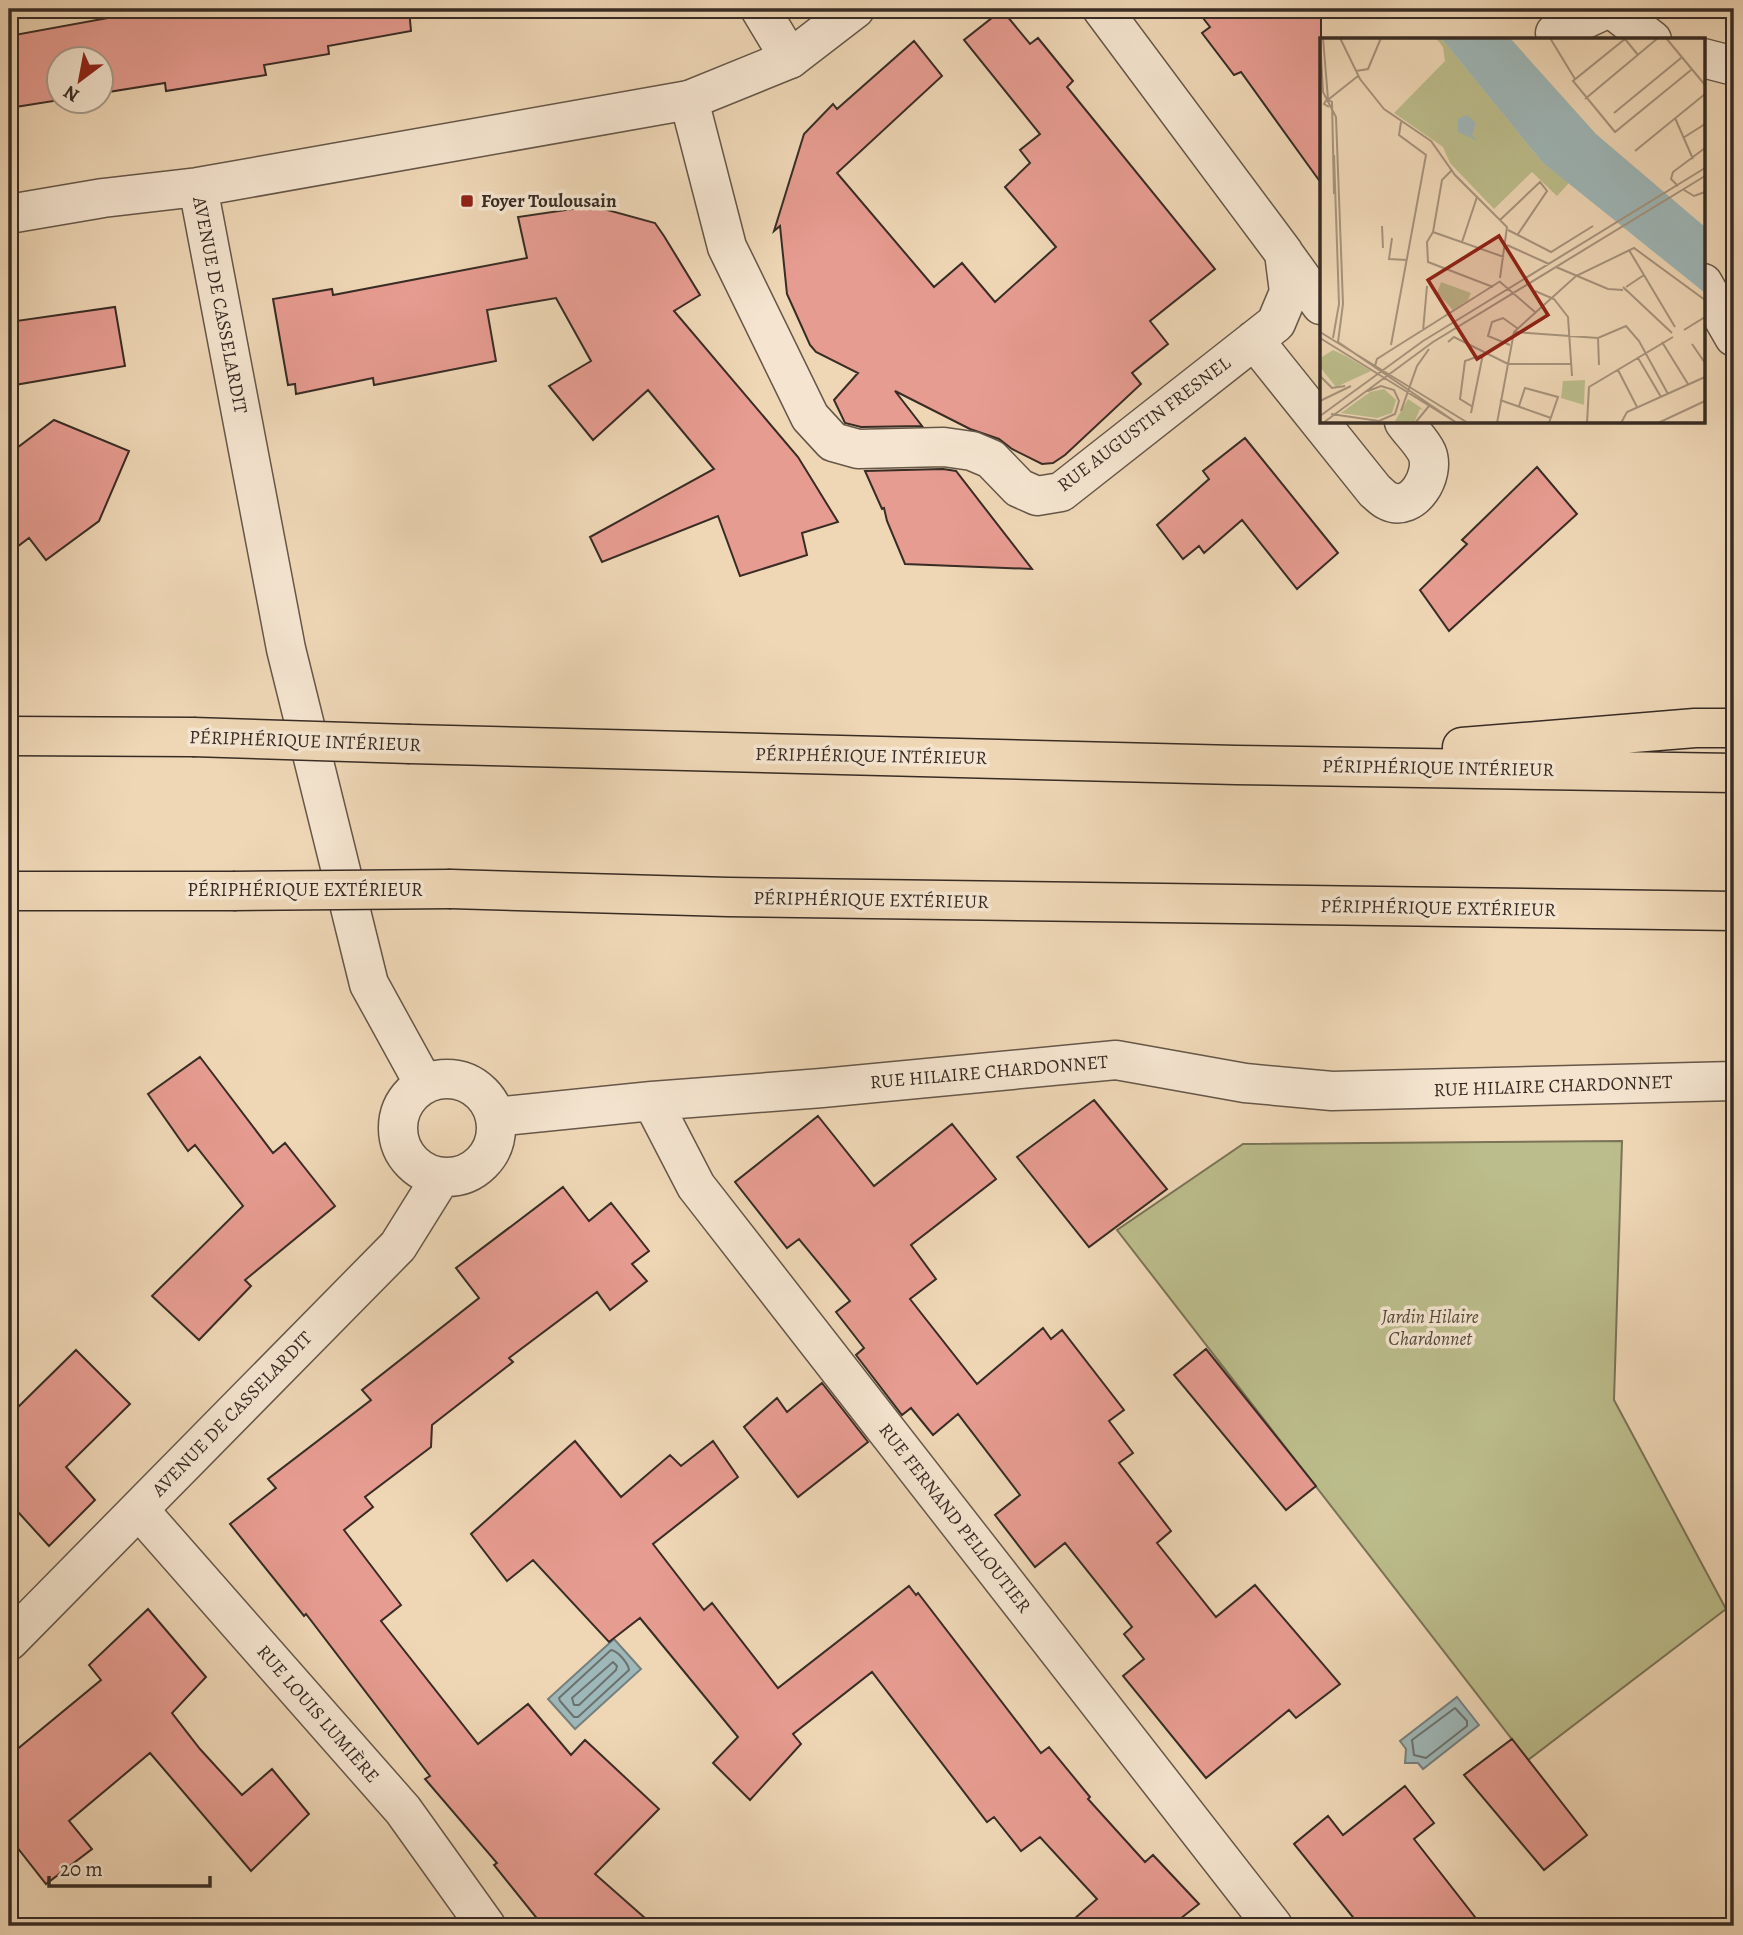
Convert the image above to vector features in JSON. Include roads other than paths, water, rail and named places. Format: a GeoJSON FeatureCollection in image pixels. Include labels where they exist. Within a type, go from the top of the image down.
{"type":"FeatureCollection","features":[{"type":"Feature","properties":{"kind":"highway"},"geometry":{"type":"LineString","coordinates":[[1236,765],[1695,728],[1734,728]]}},
{"type":"Feature","properties":{"kind":"highway","name":"PÉRIPHÉRIQUE INTÉRIEUR"},"geometry":{"type":"LineString","coordinates":[[9,737],[193,737],[1236,765],[1734,773]]}},
{"type":"Feature","properties":{"kind":"highway","name":"PÉRIPHÉRIQUE EXTÉRIEUR"},"geometry":{"type":"LineString","coordinates":[[9,891],[451,889],[756,898],[1734,911]]}},
{"type":"Feature","properties":{"kind":"street"},"geometry":{"type":"LineString","coordinates":[[760,9],[790,59]]}},
{"type":"Feature","properties":{"kind":"street","name":"AVENUE DE CASSELARDIT"},"geometry":{"type":"LineString","coordinates":[[424,1084],[369,984],[286,649],[198,187],[689,100],[790,59],[855,9]]}},
{"type":"Feature","properties":{"kind":"street","name":"RUE AUGUSTIN FRESNEL"},"geometry":{"type":"LineString","coordinates":[[1102,9],[1320,304]]}},
{"type":"Feature","properties":{"kind":"street"},"geometry":{"type":"LineString","coordinates":[[1552,27],[1609,9],[1649,38]]}},
{"type":"Feature","properties":{"kind":"street"},"geometry":{"type":"LineString","coordinates":[[1704,58],[1734,66]]}},
{"type":"Feature","properties":{"kind":"street","name":"RUE AUGUSTIN FRESNEL"},"geometry":{"type":"LineString","coordinates":[[689,100],[727,247],[810,417],[833,442],[859,449],[944,447],[972,451],[991,459],[1019,488],[1037,496],[1061,492],[1276,323],[1290,292],[1284,253]]}},
{"type":"Feature","properties":{"kind":"street"},"geometry":{"type":"LineString","coordinates":[[9,214],[103,198],[198,187]]}},
{"type":"Feature","properties":{"kind":"street"},"geometry":{"type":"LineString","coordinates":[[1704,286],[1734,337]]}},
{"type":"Feature","properties":{"kind":"street"},"geometry":{"type":"LineString","coordinates":[[1254,340],[1320,423]]}},
{"type":"Feature","properties":{"kind":"street"},"geometry":{"type":"LineString","coordinates":[[1321,424],[1374,491],[1390,502],[1407,501],[1419,492],[1429,478],[1428,454],[1406,424]]}},
{"type":"Feature","properties":{"kind":"street","name":"RUE HILAIRE CHARDONNET"},"geometry":{"type":"LineString","coordinates":[[495,1117],[1116,1060],[1245,1083],[1332,1091],[1734,1081]]}},
{"type":"Feature","properties":{"kind":"street"},"geometry":{"type":"LineString","coordinates":[[441,1079],[459,1080],[475,1087],[488,1100],[495,1117],[496,1136],[489,1153],[477,1167],[460,1175],[441,1177],[426,1172],[413,1163],[404,1151],[399,1136],[398,1121],[403,1106],[424,1084],[441,1079]]}},
{"type":"Feature","properties":{"kind":"street","name":"RUE FERNAND PELLOUTIER"},"geometry":{"type":"LineString","coordinates":[[652,1101],[696,1186],[1273,1926]]}},
{"type":"Feature","properties":{"kind":"street","name":"AVENUE DE CASSELARDIT"},"geometry":{"type":"LineString","coordinates":[[9,1641],[398,1246],[441,1177]]}},
{"type":"Feature","properties":{"kind":"street","name":"RUE LOUIS LUMIÈRE"},"geometry":{"type":"LineString","coordinates":[[139,1510],[403,1810],[486,1926]]}},
{"type":"Feature","properties":{"kind":"water"},"geometry":{"type":"Polygon","coordinates":[[[614,1639],[641,1669],[575,1729],[548,1699],[614,1639]]]}},
{"type":"Feature","properties":{"kind":"water"},"geometry":{"type":"Polygon","coordinates":[[[1457,1697],[1479,1725],[1423,1769],[1418,1763],[1405,1763],[1406,1749],[1400,1741],[1457,1697]]]}},
{"type":"Feature","properties":{"kind":"place","name":"Foyer Toulousain"},"geometry":{"type":"Point","coordinates":[467,201]}},
{"type":"Feature","properties":{"kind":"park label","name":"Jardin Hilaire Chardonnet"},"geometry":{"type":"Point","coordinates":[1430,1328]}}]}
